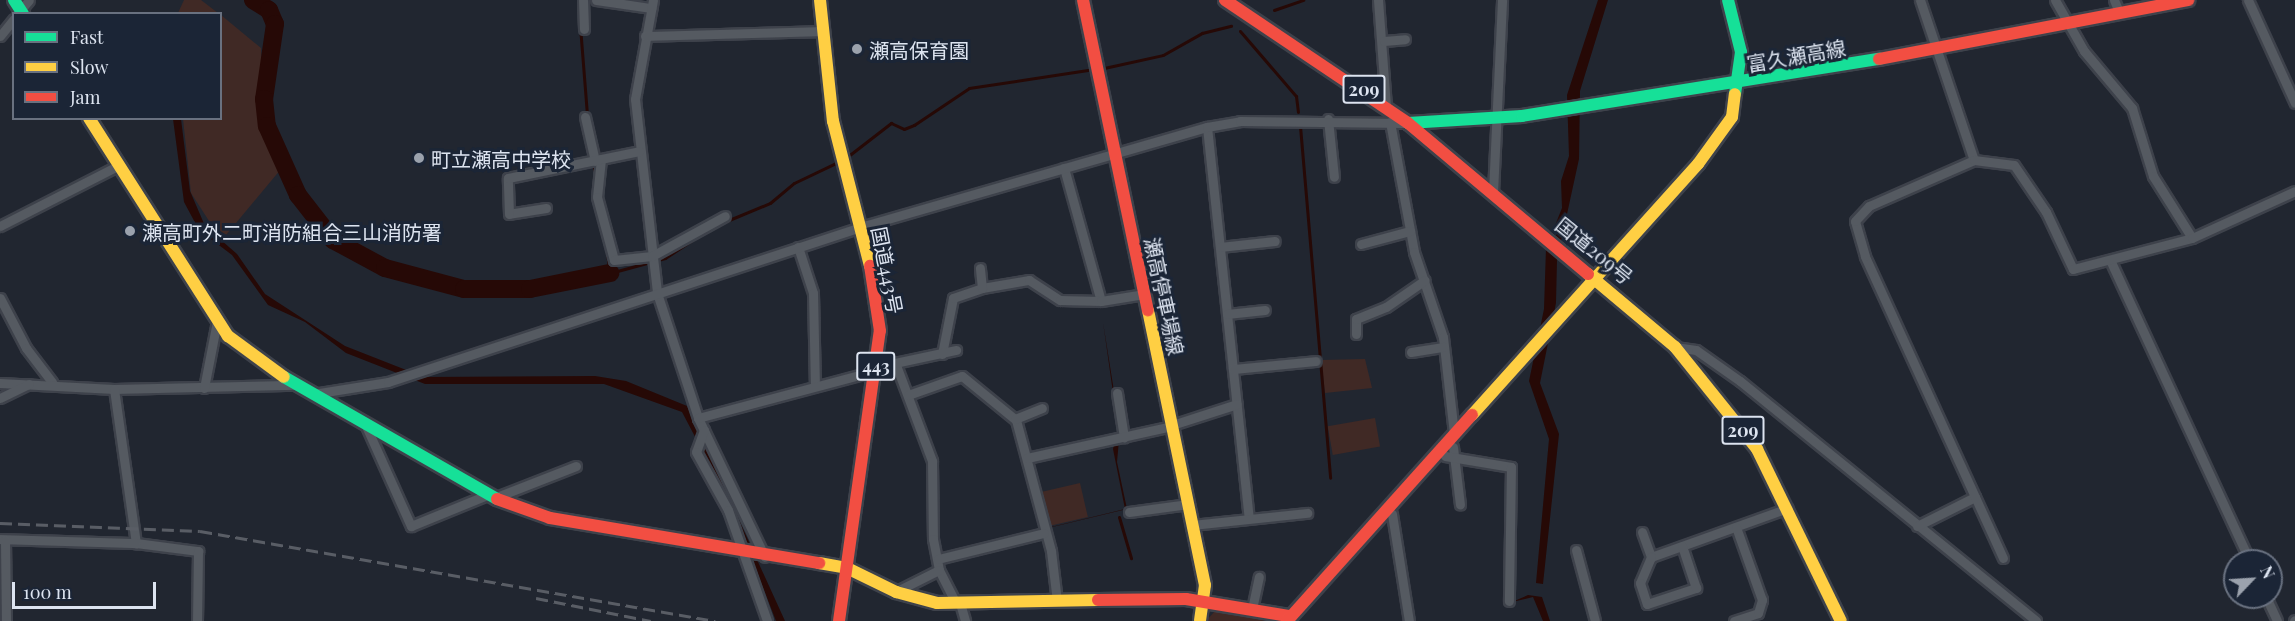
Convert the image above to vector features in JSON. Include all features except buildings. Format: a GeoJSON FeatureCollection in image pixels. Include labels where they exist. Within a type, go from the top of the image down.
{"type":"FeatureCollection","features":[{"type":"Feature","properties":{"kind":"main road","name":"国道443号"},"geometry":{"type":"LineString","coordinates":[[820,0],[821,31],[843,160],[878,298],[876,369],[839,621]]}},
{"type":"Feature","properties":{"kind":"main road","name":"瀬高停車場線"},"geometry":{"type":"LineString","coordinates":[[1083,0],[1192,525],[1204,600],[1200,621]]}},
{"type":"Feature","properties":{"kind":"main road","name":"国道209号"},"geometry":{"type":"LineString","coordinates":[[1225,0],[1386,106],[1595,276],[1675,347],[1750,440],[1789,508],[1841,621]]}},
{"type":"Feature","properties":{"kind":"main road"},"geometry":{"type":"LineString","coordinates":[[90,120],[217,321],[250,356],[366,426],[490,496],[550,518],[765,557],[848,568],[896,592],[958,603],[1204,600],[1252,609],[1288,619],[1698,164],[1732,117],[1740,85],[1741,52],[1728,0]]}},
{"type":"Feature","properties":{"kind":"main road","name":"富久瀬高線"},"geometry":{"type":"LineString","coordinates":[[1408,123],[1496,118],[1740,85],[1935,46],[2188,0]]}},
{"type":"Feature","properties":{"kind":"street"},"geometry":{"type":"LineString","coordinates":[[584,0],[584,29]]}},
{"type":"Feature","properties":{"kind":"street"},"geometry":{"type":"LineString","coordinates":[[596,0],[652,4],[635,99],[639,151],[657,293],[698,418],[765,557]]}},
{"type":"Feature","properties":{"kind":"street"},"geometry":{"type":"LineString","coordinates":[[1378,0],[1384,41],[1386,106]]}},
{"type":"Feature","properties":{"kind":"street"},"geometry":{"type":"LineString","coordinates":[[1493,192],[1502,0]]}},
{"type":"Feature","properties":{"kind":"street"},"geometry":{"type":"LineString","coordinates":[[1920,0],[1974,160]]}},
{"type":"Feature","properties":{"kind":"street"},"geometry":{"type":"LineString","coordinates":[[2055,0],[2071,22],[2084,51],[2132,108],[2153,176],[2192,238]]}},
{"type":"Feature","properties":{"kind":"street"},"geometry":{"type":"LineString","coordinates":[[2114,0],[2119,12]]}},
{"type":"Feature","properties":{"kind":"street"},"geometry":{"type":"LineString","coordinates":[[2248,0],[2295,104]]}},
{"type":"Feature","properties":{"kind":"street"},"geometry":{"type":"LineString","coordinates":[[0,36],[12,20]]}},
{"type":"Feature","properties":{"kind":"street"},"geometry":{"type":"LineString","coordinates":[[645,36],[821,31]]}},
{"type":"Feature","properties":{"kind":"street"},"geometry":{"type":"LineString","coordinates":[[1384,41],[1405,39]]}},
{"type":"Feature","properties":{"kind":"street"},"geometry":{"type":"LineString","coordinates":[[585,117],[598,160],[597,197],[611,257],[652,256],[725,216]]}},
{"type":"Feature","properties":{"kind":"street"},"geometry":{"type":"LineString","coordinates":[[314,394],[388,382],[860,227],[1207,127],[1240,121],[1328,119],[1408,123]]}},
{"type":"Feature","properties":{"kind":"street"},"geometry":{"type":"LineString","coordinates":[[1328,119],[1334,177]]}},
{"type":"Feature","properties":{"kind":"street"},"geometry":{"type":"LineString","coordinates":[[1390,122],[1410,231],[1444,347],[1454,434]]}},
{"type":"Feature","properties":{"kind":"street"},"geometry":{"type":"LineString","coordinates":[[1207,127],[1249,517]]}},
{"type":"Feature","properties":{"kind":"street"},"geometry":{"type":"LineString","coordinates":[[546,208],[509,214],[508,178],[639,151]]}},
{"type":"Feature","properties":{"kind":"street"},"geometry":{"type":"LineString","coordinates":[[2003,558],[1865,256],[1855,221],[1869,206],[1974,160],[2014,165],[2046,212],[2073,269],[2111,262],[2192,238],[2295,191]]}},
{"type":"Feature","properties":{"kind":"street"},"geometry":{"type":"LineString","coordinates":[[0,226],[118,165]]}},
{"type":"Feature","properties":{"kind":"street"},"geometry":{"type":"LineString","coordinates":[[1064,168],[1101,301]]}},
{"type":"Feature","properties":{"kind":"street"},"geometry":{"type":"LineString","coordinates":[[1361,244],[1410,231]]}},
{"type":"Feature","properties":{"kind":"street"},"geometry":{"type":"LineString","coordinates":[[1220,247],[1275,241]]}},
{"type":"Feature","properties":{"kind":"street"},"geometry":{"type":"LineString","coordinates":[[798,247],[813,293],[809,302],[815,386]]}},
{"type":"Feature","properties":{"kind":"street"},"geometry":{"type":"LineString","coordinates":[[2111,262],[2244,549]]}},
{"type":"Feature","properties":{"kind":"street"},"geometry":{"type":"LineString","coordinates":[[980,268],[982,288]]}},
{"type":"Feature","properties":{"kind":"street"},"geometry":{"type":"LineString","coordinates":[[942,354],[953,298],[982,288],[1029,279],[1060,300],[1101,301],[1144,294]]}},
{"type":"Feature","properties":{"kind":"street"},"geometry":{"type":"LineString","coordinates":[[1356,334],[1356,319],[1386,308],[1425,280]]}},
{"type":"Feature","properties":{"kind":"street"},"geometry":{"type":"LineString","coordinates":[[0,298],[26,348],[52,382]]}},
{"type":"Feature","properties":{"kind":"street"},"geometry":{"type":"LineString","coordinates":[[1227,314],[1265,310]]}},
{"type":"Feature","properties":{"kind":"street"},"geometry":{"type":"LineString","coordinates":[[204,388],[217,321]]}},
{"type":"Feature","properties":{"kind":"street"},"geometry":{"type":"LineString","coordinates":[[1411,352],[1444,347]]}},
{"type":"Feature","properties":{"kind":"street"},"geometry":{"type":"LineString","coordinates":[[1675,347],[1696,350],[1740,381],[2036,621]]}},
{"type":"Feature","properties":{"kind":"street"},"geometry":{"type":"LineString","coordinates":[[698,418],[876,369],[956,350]]}},
{"type":"Feature","properties":{"kind":"street"},"geometry":{"type":"LineString","coordinates":[[1233,369],[1316,361]]}},
{"type":"Feature","properties":{"kind":"street"},"geometry":{"type":"LineString","coordinates":[[896,365],[932,461],[939,570],[958,603],[964,621]]}},
{"type":"Feature","properties":{"kind":"street"},"geometry":{"type":"LineString","coordinates":[[908,395],[962,376],[1015,419],[1028,458],[1057,602]]}},
{"type":"Feature","properties":{"kind":"street"},"geometry":{"type":"LineString","coordinates":[[0,398],[31,382]]}},
{"type":"Feature","properties":{"kind":"street"},"geometry":{"type":"LineString","coordinates":[[0,383],[52,382],[114,389],[296,385]]}},
{"type":"Feature","properties":{"kind":"street"},"geometry":{"type":"LineString","coordinates":[[114,389],[136,543]]}},
{"type":"Feature","properties":{"kind":"street"},"geometry":{"type":"LineString","coordinates":[[1117,393],[1124,437]]}},
{"type":"Feature","properties":{"kind":"street"},"geometry":{"type":"LineString","coordinates":[[1028,458],[1172,426],[1237,404]]}},
{"type":"Feature","properties":{"kind":"street"},"geometry":{"type":"LineString","coordinates":[[1015,419],[1042,408]]}},
{"type":"Feature","properties":{"kind":"street"},"geometry":{"type":"LineString","coordinates":[[366,426],[411,526],[576,466]]}},
{"type":"Feature","properties":{"kind":"street"},"geometry":{"type":"LineString","coordinates":[[704,430],[696,452],[728,510],[767,621]]}},
{"type":"Feature","properties":{"kind":"street"},"geometry":{"type":"LineString","coordinates":[[1460,505],[1450,453],[1510,467],[1509,601]]}},
{"type":"Feature","properties":{"kind":"street"},"geometry":{"type":"LineString","coordinates":[[1917,526],[1975,497]]}},
{"type":"Feature","properties":{"kind":"street"},"geometry":{"type":"LineString","coordinates":[[1129,512],[1188,504]]}},
{"type":"Feature","properties":{"kind":"street"},"geometry":{"type":"LineString","coordinates":[[1651,557],[1789,508]]}},
{"type":"Feature","properties":{"kind":"street"},"geometry":{"type":"LineString","coordinates":[[1192,525],[1249,517],[1306,513]]}},
{"type":"Feature","properties":{"kind":"street"},"geometry":{"type":"LineString","coordinates":[[1392,514],[1409,621]]}},
{"type":"Feature","properties":{"kind":"street"},"geometry":{"type":"LineString","coordinates":[[1734,621],[1758,613],[1762,600],[1736,527]]}},
{"type":"Feature","properties":{"kind":"street"},"geometry":{"type":"LineString","coordinates":[[1642,532],[1651,557],[1640,583],[1647,604],[1696,588],[1682,546]]}},
{"type":"Feature","properties":{"kind":"street"},"geometry":{"type":"LineString","coordinates":[[938,559],[1044,533]]}},
{"type":"Feature","properties":{"kind":"street"},"geometry":{"type":"LineString","coordinates":[[6,621],[2,539],[136,543],[198,551],[197,621]]}},
{"type":"Feature","properties":{"kind":"street"},"geometry":{"type":"LineString","coordinates":[[1576,550],[1595,621]]}},
{"type":"Feature","properties":{"kind":"street"},"geometry":{"type":"LineString","coordinates":[[896,592],[939,570]]}},
{"type":"Feature","properties":{"kind":"street"},"geometry":{"type":"LineString","coordinates":[[1252,609],[1259,577]]}},
{"type":"Feature","properties":{"kind":"shaded area"},"geometry":{"type":"Polygon","coordinates":[[[184,0],[201,0],[217,12],[178,12],[184,0]]]}},
{"type":"Feature","properties":{"kind":"shaded area"},"geometry":{"type":"Polygon","coordinates":[[[1598,0],[1608,0],[1580,91],[1579,159],[1557,260],[1556,303],[1540,383],[1559,434],[1543,584],[1536,583],[1549,439],[1529,381],[1544,309],[1546,248],[1562,208],[1561,181],[1569,156],[1567,95],[1598,0]]]}},
{"type":"Feature","properties":{"kind":"shaded area"},"geometry":{"type":"Polygon","coordinates":[[[222,16],[261,48],[263,130],[281,169],[226,235],[211,224],[191,193],[183,120],[222,120],[222,16]]]}},
{"type":"Feature","properties":{"kind":"shaded area"},"geometry":{"type":"Polygon","coordinates":[[[173,120],[181,120],[190,191],[205,226],[237,254],[265,294],[345,346],[424,377],[595,376],[626,381],[687,406],[785,621],[776,621],[732,507],[682,412],[604,384],[425,384],[346,353],[305,322],[268,305],[232,255],[199,230],[184,202],[173,120]]]}},
{"type":"Feature","properties":{"kind":"shaded area"},"geometry":{"type":"Polygon","coordinates":[[[1103,322],[1120,429],[1117,462],[1127,509],[977,545],[1125,509],[1113,449],[1118,428],[1103,322]]]}},
{"type":"Feature","properties":{"kind":"shaded area"},"geometry":{"type":"Polygon","coordinates":[[[1365,359],[1372,388],[1325,393],[1321,360],[1365,359]]]}},
{"type":"Feature","properties":{"kind":"shaded area"},"geometry":{"type":"Polygon","coordinates":[[[1375,418],[1380,447],[1333,455],[1328,426],[1375,418]]]}},
{"type":"Feature","properties":{"kind":"shaded area"},"geometry":{"type":"Polygon","coordinates":[[[1080,483],[1088,517],[1047,527],[1039,492],[1080,483]]]}},
{"type":"Feature","properties":{"kind":"shaded area"},"geometry":{"type":"Polygon","coordinates":[[[1528,595],[1542,597],[1550,621],[1543,621],[1533,597],[1512,602],[1528,595]]]}},
{"type":"Feature","properties":{"kind":"shaded area"},"geometry":{"type":"Polygon","coordinates":[[[1215,611],[1267,621],[1206,621],[1215,611]]]}},
{"type":"Feature","properties":{"kind":"waterway"},"geometry":{"type":"LineString","coordinates":[[253,0],[269,10],[275,24],[264,99],[267,126],[298,195],[333,240],[385,268],[464,289],[530,289],[610,273]]}},
{"type":"Feature","properties":{"kind":"waterway"},"geometry":{"type":"LineString","coordinates":[[1274,10],[1303,0]]}},
{"type":"Feature","properties":{"kind":"waterway"},"geometry":{"type":"LineString","coordinates":[[580,26],[587,115]]}},
{"type":"Feature","properties":{"kind":"waterway"},"geometry":{"type":"LineString","coordinates":[[1104,68],[1163,55],[1202,33],[1231,26]]}},
{"type":"Feature","properties":{"kind":"waterway"},"geometry":{"type":"LineString","coordinates":[[1240,31],[1296,96],[1298,112]]}},
{"type":"Feature","properties":{"kind":"waterway"},"geometry":{"type":"LineString","coordinates":[[847,157],[891,123],[904,129],[914,125],[969,88],[1088,70]]}},
{"type":"Feature","properties":{"kind":"waterway"},"geometry":{"type":"LineString","coordinates":[[1300,126],[1330,478]]}},
{"type":"Feature","properties":{"kind":"waterway"},"geometry":{"type":"LineString","coordinates":[[717,225],[770,203],[794,183],[838,162]]}},
{"type":"Feature","properties":{"kind":"waterway"},"geometry":{"type":"LineString","coordinates":[[593,163],[596,177]]}},
{"type":"Feature","properties":{"kind":"waterway"},"geometry":{"type":"LineString","coordinates":[[606,246],[610,273],[665,258],[706,231]]}},
{"type":"Feature","properties":{"kind":"waterway"},"geometry":{"type":"LineString","coordinates":[[1119,517],[1131,558]]}},
{"type":"Feature","properties":{"kind":"railway"},"geometry":{"type":"LineString","coordinates":[[0,523],[200,531],[715,621]]}},
{"type":"Feature","properties":{"kind":"railway"},"geometry":{"type":"LineString","coordinates":[[536,598],[651,621]]}},
{"type":"Feature","properties":{"kind":"traffic: fast"},"geometry":{"type":"LineString","coordinates":[[14,0],[22,12]]}},
{"type":"Feature","properties":{"kind":"traffic: fast"},"geometry":{"type":"LineString","coordinates":[[1728,0],[1741,52],[1735,94]]}},
{"type":"Feature","properties":{"kind":"traffic: fast"},"geometry":{"type":"LineString","coordinates":[[1408,123],[1522,116],[1879,59]]}},
{"type":"Feature","properties":{"kind":"traffic: fast"},"geometry":{"type":"LineString","coordinates":[[284,377],[497,499]]}},
{"type":"Feature","properties":{"kind":"traffic: slow"},"geometry":{"type":"LineString","coordinates":[[820,0],[833,121],[870,266]]}},
{"type":"Feature","properties":{"kind":"traffic: slow"},"geometry":{"type":"LineString","coordinates":[[1472,415],[1698,164],[1732,117],[1735,94]]}},
{"type":"Feature","properties":{"kind":"traffic: slow"},"geometry":{"type":"LineString","coordinates":[[90,120],[228,336],[284,377]]}},
{"type":"Feature","properties":{"kind":"traffic: slow"},"geometry":{"type":"LineString","coordinates":[[1588,274],[1675,347],[1757,449],[1841,621]]}},
{"type":"Feature","properties":{"kind":"traffic: slow"},"geometry":{"type":"LineString","coordinates":[[1148,310],[1205,585],[1200,621]]}},
{"type":"Feature","properties":{"kind":"traffic: slow"},"geometry":{"type":"LineString","coordinates":[[819,563],[847,568],[896,592],[937,603],[1098,600]]}},
{"type":"Feature","properties":{"kind":"traffic: jam"},"geometry":{"type":"LineString","coordinates":[[1083,0],[1148,310]]}},
{"type":"Feature","properties":{"kind":"traffic: jam"},"geometry":{"type":"LineString","coordinates":[[1225,0],[1408,123],[1588,274]]}},
{"type":"Feature","properties":{"kind":"traffic: jam"},"geometry":{"type":"LineString","coordinates":[[1879,59],[2188,0]]}},
{"type":"Feature","properties":{"kind":"traffic: jam"},"geometry":{"type":"LineString","coordinates":[[839,621],[880,331],[870,266]]}},
{"type":"Feature","properties":{"kind":"traffic: jam"},"geometry":{"type":"LineString","coordinates":[[1287,621],[1472,415]]}},
{"type":"Feature","properties":{"kind":"traffic: jam"},"geometry":{"type":"LineString","coordinates":[[497,499],[550,518],[819,563]]}},
{"type":"Feature","properties":{"kind":"traffic: jam"},"geometry":{"type":"LineString","coordinates":[[1098,600],[1186,599],[1289,616]]}},
{"type":"Feature","properties":{"kind":"place","name":"瀬高保育園"},"geometry":{"type":"Point","coordinates":[857,49]}},
{"type":"Feature","properties":{"kind":"place","name":"町立瀬高中学校"},"geometry":{"type":"Point","coordinates":[419,158]}},
{"type":"Feature","properties":{"kind":"place","name":"瀬高町外二町消防組合三山消防署"},"geometry":{"type":"Point","coordinates":[130,231]}}]}
